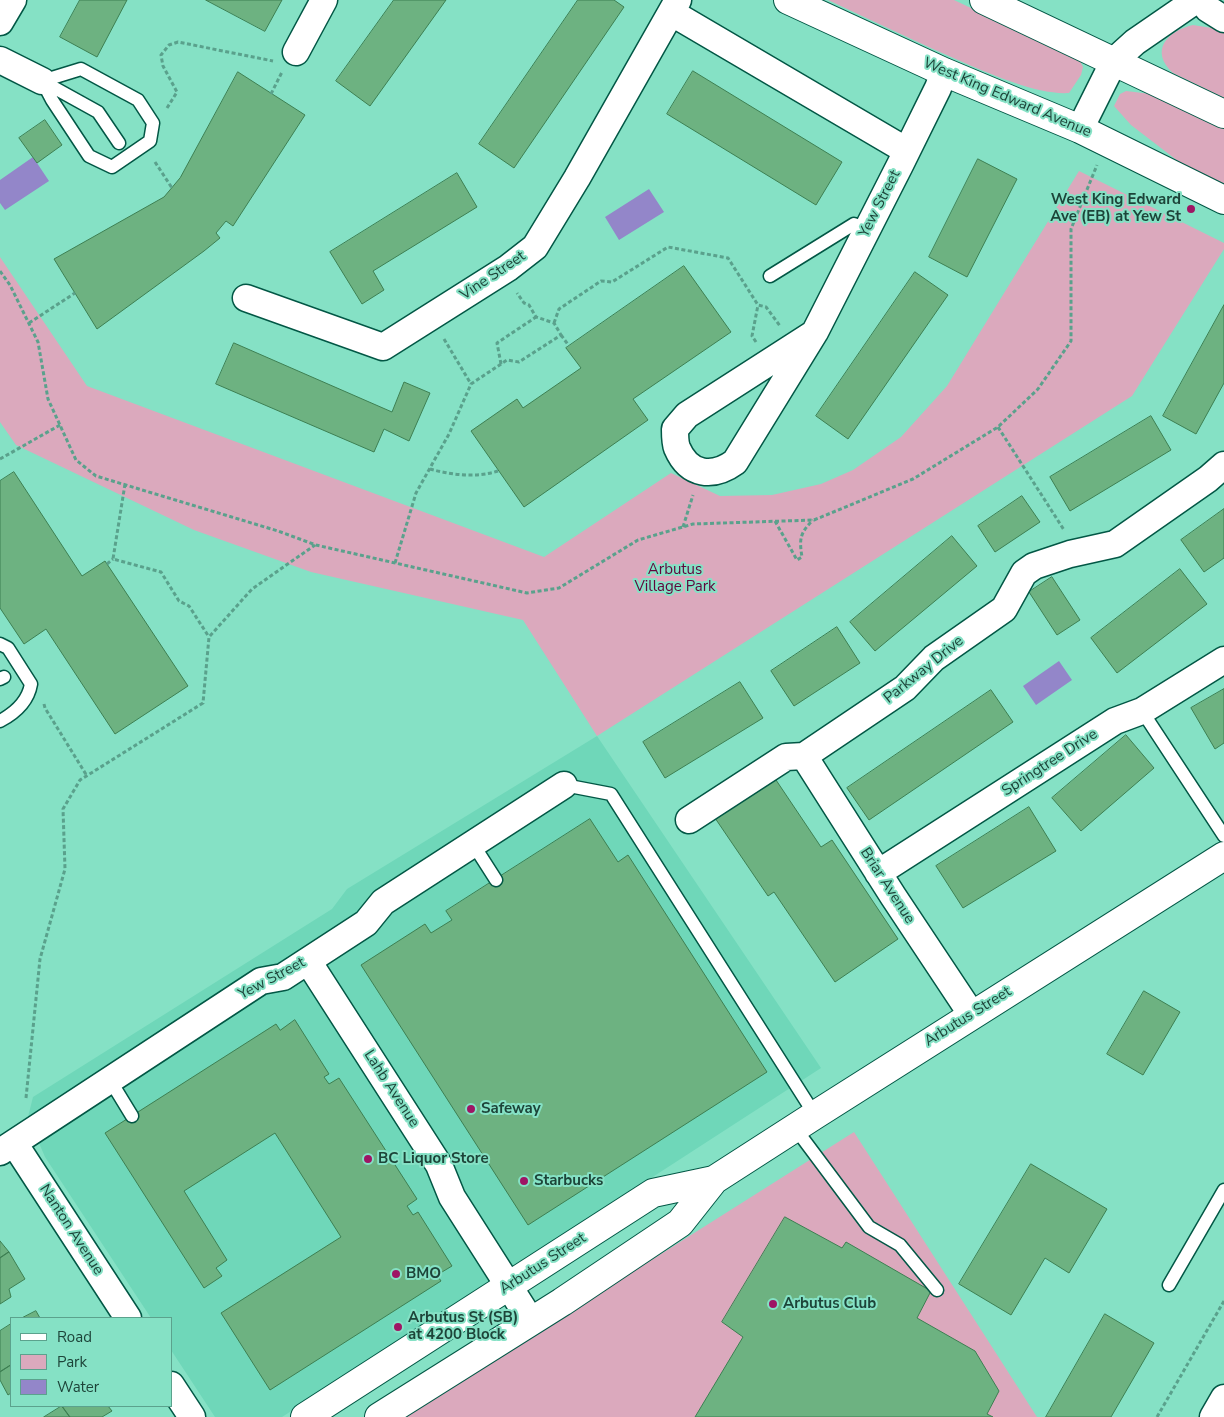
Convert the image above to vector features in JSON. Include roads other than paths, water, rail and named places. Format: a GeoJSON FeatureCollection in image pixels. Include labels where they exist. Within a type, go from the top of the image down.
{"type":"FeatureCollection","features":[{"type":"Feature","properties":{"kind":"main road","name":"West King Edward Avenue"},"geometry":{"type":"LineString","coordinates":[[788,0],[944,72],[1080,129],[1224,200]]}},
{"type":"Feature","properties":{"kind":"main road"},"geometry":{"type":"LineString","coordinates":[[984,0],[1224,114]]}},
{"type":"Feature","properties":{"kind":"main road","name":"Arbutus Street"},"geometry":{"type":"LineString","coordinates":[[379,1417],[532,1321],[680,1222],[714,1180],[1224,856]]}},
{"type":"Feature","properties":{"kind":"main road","name":"Arbutus Street"},"geometry":{"type":"LineString","coordinates":[[305,1417],[652,1194],[714,1180]]}},
{"type":"Feature","properties":{"kind":"street"},"geometry":{"type":"LineString","coordinates":[[0,22],[13,0]]}},
{"type":"Feature","properties":{"kind":"street"},"geometry":{"type":"LineString","coordinates":[[296,52],[324,0]]}},
{"type":"Feature","properties":{"kind":"street"},"geometry":{"type":"LineString","coordinates":[[1080,129],[1114,62],[1135,42],[1196,0]]}},
{"type":"Feature","properties":{"kind":"street"},"geometry":{"type":"LineString","coordinates":[[1201,0],[1208,9],[1224,19]]}},
{"type":"Feature","properties":{"kind":"street"},"geometry":{"type":"LineString","coordinates":[[675,6],[907,152]]}},
{"type":"Feature","properties":{"kind":"street","name":"Vine Street"},"geometry":{"type":"LineString","coordinates":[[246,298],[383,347],[502,272],[535,247],[542,237],[675,6]]}},
{"type":"Feature","properties":{"kind":"street"},"geometry":{"type":"LineString","coordinates":[[0,60],[42,81]]}},
{"type":"Feature","properties":{"kind":"street","name":"Yew Street"},"geometry":{"type":"LineString","coordinates":[[803,340],[687,415],[675,429],[677,448],[691,467],[706,472],[724,470],[735,462],[867,229],[907,152],[944,72]]}},
{"type":"Feature","properties":{"kind":"street","name":"Parkway Drive"},"geometry":{"type":"LineString","coordinates":[[689,820],[786,757],[804,756],[905,688],[934,658],[1004,610],[1024,573],[1034,566],[1070,554],[1079,554],[1115,544],[1208,479],[1224,465]]}},
{"type":"Feature","properties":{"kind":"street","name":"Springtree Drive"},"geometry":{"type":"LineString","coordinates":[[878,873],[1115,722],[1142,711],[1224,660]]}},
{"type":"Feature","properties":{"kind":"street","name":"Briar Avenue"},"geometry":{"type":"LineString","coordinates":[[804,756],[878,873],[972,1015]]}},
{"type":"Feature","properties":{"kind":"street","name":"Yew Street"},"geometry":{"type":"LineString","coordinates":[[7,1147],[261,981],[283,977],[366,924],[383,902],[564,785]]}},
{"type":"Feature","properties":{"kind":"street","name":"Lahb Avenue"},"geometry":{"type":"LineString","coordinates":[[308,961],[439,1165],[452,1197],[532,1321]]}},
{"type":"Feature","properties":{"kind":"street","name":"Nanton Avenue"},"geometry":{"type":"LineString","coordinates":[[7,1147],[127,1317]]}},
{"type":"Feature","properties":{"kind":"street"},"geometry":{"type":"LineString","coordinates":[[172,1387],[192,1417]]}},
{"type":"Feature","properties":{"kind":"street"},"geometry":{"type":"LineString","coordinates":[[1213,1417],[1224,1398]]}},
{"type":"Feature","properties":{"kind":"lane"},"geometry":{"type":"LineString","coordinates":[[80,69],[138,100],[153,123],[150,141],[112,167],[89,156],[52,100],[42,81],[80,69]]}},
{"type":"Feature","properties":{"kind":"lane"},"geometry":{"type":"LineString","coordinates":[[42,81],[98,112],[119,143]]}},
{"type":"Feature","properties":{"kind":"lane"},"geometry":{"type":"LineString","coordinates":[[770,276],[854,224],[867,229]]}},
{"type":"Feature","properties":{"kind":"lane"},"geometry":{"type":"LineString","coordinates":[[0,644],[8,648],[31,684],[30,692],[22,705],[11,715],[0,721]]}},
{"type":"Feature","properties":{"kind":"lane"},"geometry":{"type":"LineString","coordinates":[[1142,711],[1224,836]]}},
{"type":"Feature","properties":{"kind":"lane"},"geometry":{"type":"LineString","coordinates":[[564,785],[611,794],[869,1228],[900,1244],[937,1290]]}},
{"type":"Feature","properties":{"kind":"lane"},"geometry":{"type":"LineString","coordinates":[[473,844],[496,880]]}},
{"type":"Feature","properties":{"kind":"lane"},"geometry":{"type":"LineString","coordinates":[[110,1080],[132,1116]]}},
{"type":"Feature","properties":{"kind":"lane"},"geometry":{"type":"LineString","coordinates":[[1168,1285],[1224,1190]]}},
{"type":"Feature","properties":{"kind":"water"},"geometry":{"type":"Polygon","coordinates":[[[33,157],[49,181],[5,210],[0,203],[0,180],[33,157]]]}},
{"type":"Feature","properties":{"kind":"water"},"geometry":{"type":"Polygon","coordinates":[[[649,189],[664,212],[619,240],[605,217],[649,189]]]}},
{"type":"Feature","properties":{"kind":"water"},"geometry":{"type":"Polygon","coordinates":[[[1059,661],[1072,680],[1036,705],[1023,686],[1059,661]]]}},
{"type":"Feature","properties":{"kind":"place","name":"West King Edward Ave (EB) at Yew St"},"geometry":{"type":"Point","coordinates":[1191,209]}},
{"type":"Feature","properties":{"kind":"place","name":"Safeway"},"geometry":{"type":"Point","coordinates":[471,1109]}},
{"type":"Feature","properties":{"kind":"place","name":"BC Liquor Store"},"geometry":{"type":"Point","coordinates":[368,1159]}},
{"type":"Feature","properties":{"kind":"place","name":"Starbucks"},"geometry":{"type":"Point","coordinates":[524,1181]}},
{"type":"Feature","properties":{"kind":"place","name":"BMO"},"geometry":{"type":"Point","coordinates":[396,1274]}},
{"type":"Feature","properties":{"kind":"place","name":"Arbutus Club"},"geometry":{"type":"Point","coordinates":[773,1304]}},
{"type":"Feature","properties":{"kind":"place","name":"Arbutus St (SB) at 4200 Block"},"geometry":{"type":"Point","coordinates":[398,1327]}},
{"type":"Feature","properties":{"kind":"park label","name":"Arbutus Village Park"},"geometry":{"type":"Point","coordinates":[675,578]}}]}
